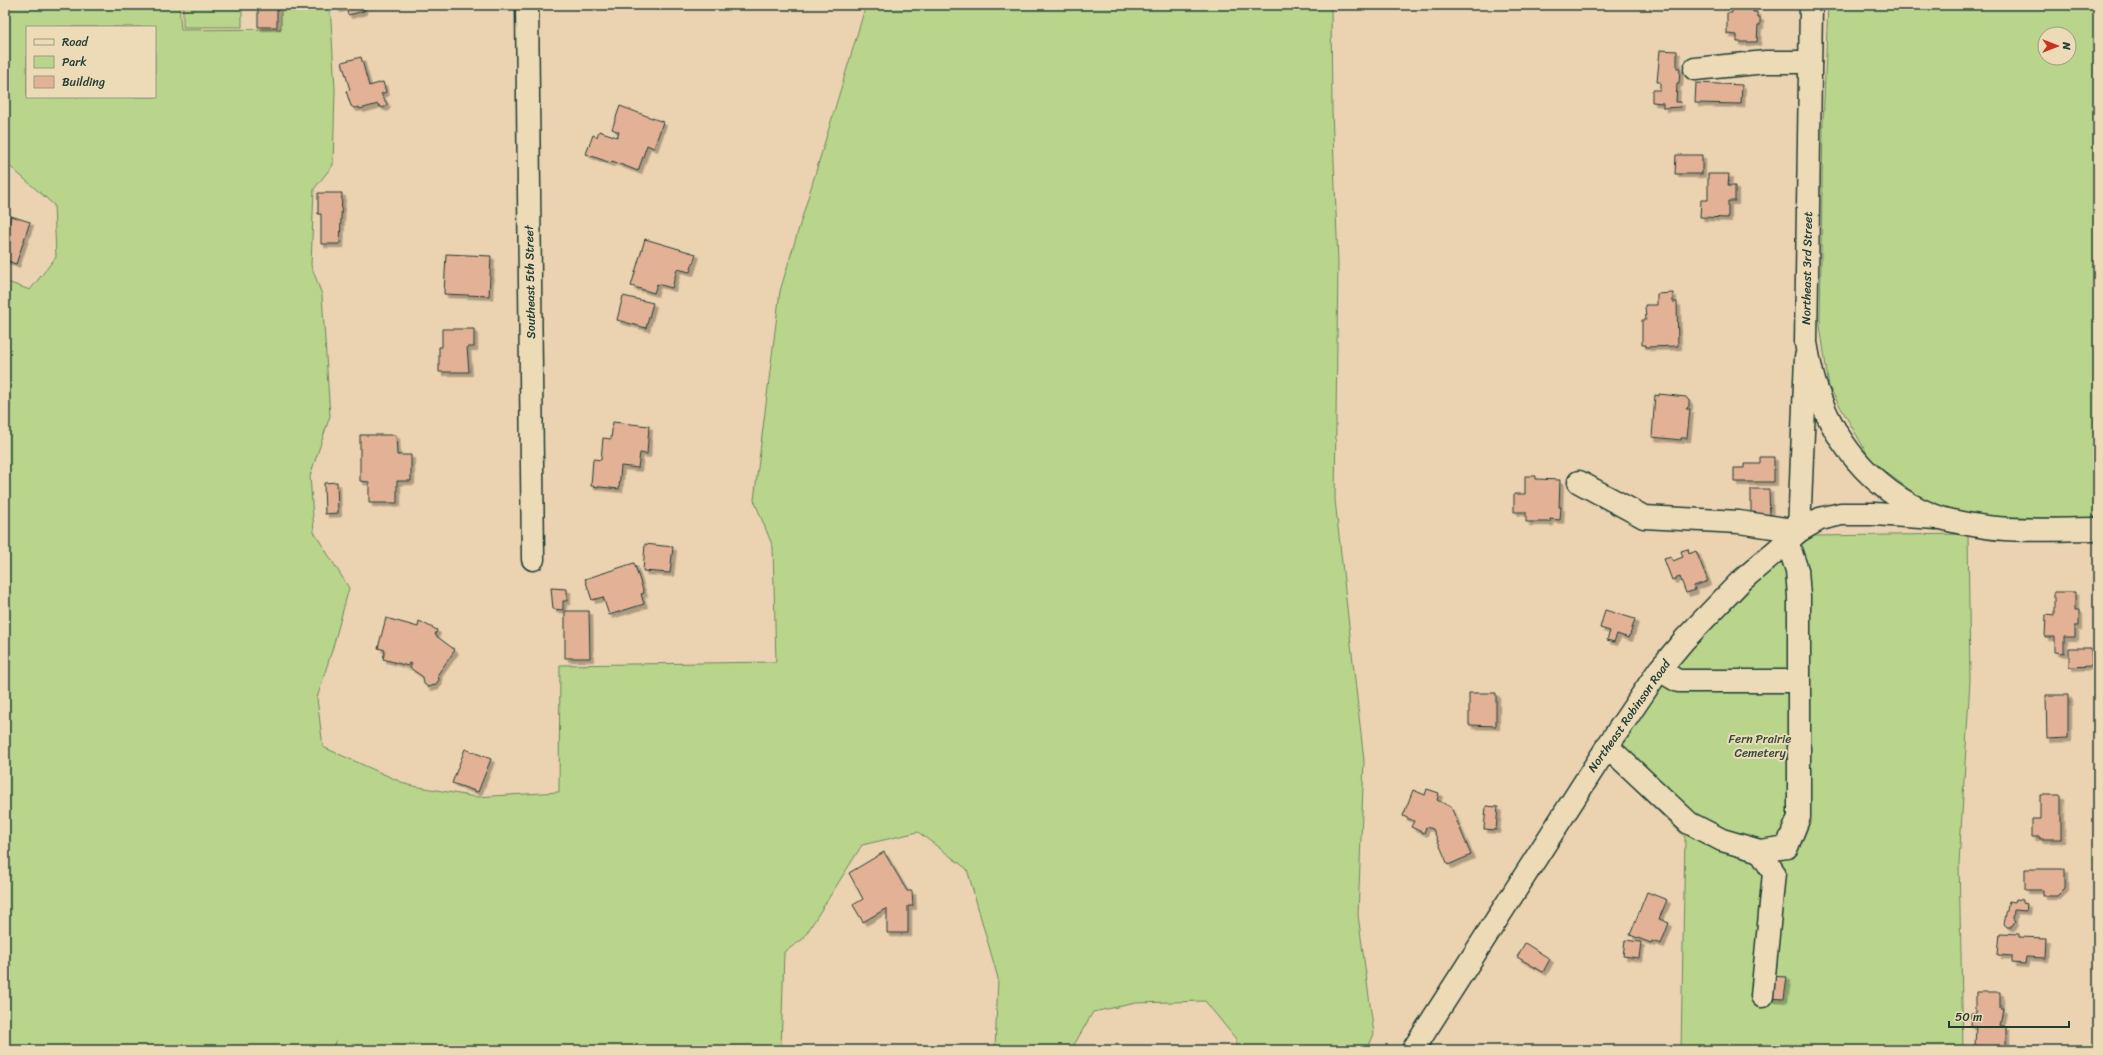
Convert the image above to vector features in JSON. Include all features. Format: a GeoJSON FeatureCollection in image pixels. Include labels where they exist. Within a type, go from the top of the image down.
{"type":"FeatureCollection","features":[{"type":"Feature","properties":{"kind":"street","name":"Southeast 5th Street"},"geometry":{"type":"LineString","coordinates":[[527,5],[533,559]]}},
{"type":"Feature","properties":{"kind":"street","name":"Northeast 3rd Street"},"geometry":{"type":"LineString","coordinates":[[1811,5],[1806,343],[1813,376],[1812,402]]}},
{"type":"Feature","properties":{"kind":"street"},"geometry":{"type":"LineString","coordinates":[[1695,69],[1766,62],[1810,62]]}},
{"type":"Feature","properties":{"kind":"street"},"geometry":{"type":"LineString","coordinates":[[1812,402],[1862,468],[1891,493],[1941,518],[1987,527],[2028,529],[2098,529]]}},
{"type":"Feature","properties":{"kind":"street"},"geometry":{"type":"LineString","coordinates":[[1762,996],[1774,873],[1787,847],[1799,817],[1799,597],[1793,536],[1812,402]]}},
{"type":"Feature","properties":{"kind":"street"},"geometry":{"type":"LineString","coordinates":[[1579,482],[1644,517],[1739,522],[1793,536]]}},
{"type":"Feature","properties":{"kind":"street","name":"Northeast Robinson Road"},"geometry":{"type":"LineString","coordinates":[[1413,1050],[1607,746],[1658,670],[1685,639],[1740,582],[1793,536],[1820,519],[1841,514],[1874,514],[1941,518]]}},
{"type":"Feature","properties":{"kind":"street"},"geometry":{"type":"LineString","coordinates":[[1658,670],[1678,681],[1799,681]]}},
{"type":"Feature","properties":{"kind":"street"},"geometry":{"type":"LineString","coordinates":[[1607,746],[1690,823],[1722,840],[1760,851],[1787,847]]}},
{"type":"Feature","properties":{"kind":"street"},"geometry":{"type":"LineString","coordinates":[[1760,851],[1774,873]]}},
{"type":"Feature","properties":{"kind":"green space"},"geometry":{"type":"Polygon","coordinates":[[[5,5],[179,5],[181,30],[281,29],[281,5],[329,5],[335,90],[333,165],[314,189],[311,265],[322,295],[330,416],[310,476],[314,532],[349,588],[317,698],[323,747],[408,785],[476,797],[559,792],[560,665],[776,662],[773,547],[754,500],[780,291],[866,5],[1331,5],[1332,111],[1338,262],[1335,500],[1364,761],[1358,915],[1374,1034],[1367,1050],[1236,1050],[1236,1039],[1205,1001],[1136,1003],[1093,1012],[1071,1050],[995,1050],[998,978],[967,869],[918,832],[862,845],[803,939],[784,952],[781,1050],[332,1050],[336,1040],[331,1050],[5,1050],[5,281],[30,290],[56,257],[54,205],[5,162],[5,5]]]}},
{"type":"Feature","properties":{"kind":"green space"},"geometry":{"type":"Polygon","coordinates":[[[183,5],[242,5],[242,27],[183,27],[183,5]]]}},
{"type":"Feature","properties":{"kind":"green space"},"geometry":{"type":"Polygon","coordinates":[[[1828,5],[2098,5],[2098,519],[1973,516],[1925,501],[1872,462],[1829,387],[1820,325],[1823,123],[1828,5]]]}},
{"type":"Feature","properties":{"kind":"green space","name":"Fern Prairie Cemetery"},"geometry":{"type":"Polygon","coordinates":[[[1968,534],[1970,680],[1959,864],[1963,1050],[1681,1050],[1685,837],[1605,760],[1669,672],[1784,555],[1814,536],[1968,534]]]}},
{"type":"Feature","properties":{"kind":"building"},"geometry":{"type":"Polygon","coordinates":[[[258,5],[277,5],[277,27],[258,27],[258,5]]]}},
{"type":"Feature","properties":{"kind":"building"},"geometry":{"type":"Polygon","coordinates":[[[334,5],[362,5],[364,11],[348,15],[346,7],[337,9],[334,5]]]}},
{"type":"Feature","properties":{"kind":"building"},"geometry":{"type":"Polygon","coordinates":[[[1732,5],[1753,5],[1753,12],[1757,12],[1757,17],[1760,17],[1757,42],[1737,42],[1737,35],[1727,34],[1727,13],[1732,13],[1732,5]]]}},
{"type":"Feature","properties":{"kind":"building"},"geometry":{"type":"Polygon","coordinates":[[[1660,50],[1677,51],[1677,68],[1680,68],[1679,83],[1677,83],[1676,102],[1681,102],[1680,107],[1663,108],[1663,103],[1652,102],[1652,90],[1660,90],[1660,82],[1657,82],[1660,50]]]}},
{"type":"Feature","properties":{"kind":"building"},"geometry":{"type":"Polygon","coordinates":[[[361,57],[369,86],[383,82],[386,92],[381,94],[387,104],[384,108],[378,104],[360,109],[359,107],[354,108],[351,106],[346,91],[350,90],[342,62],[361,57]]]}},
{"type":"Feature","properties":{"kind":"building"},"geometry":{"type":"Polygon","coordinates":[[[1696,83],[1742,85],[1741,104],[1695,103],[1696,83]]]}},
{"type":"Feature","properties":{"kind":"building"},"geometry":{"type":"Polygon","coordinates":[[[620,106],[663,122],[654,148],[647,145],[638,171],[612,161],[611,163],[586,154],[593,135],[597,137],[599,131],[617,137],[619,132],[612,129],[620,106]]]}},
{"type":"Feature","properties":{"kind":"building"},"geometry":{"type":"Polygon","coordinates":[[[1676,155],[1702,155],[1702,174],[1675,174],[1676,155]]]}},
{"type":"Feature","properties":{"kind":"building"},"geometry":{"type":"Polygon","coordinates":[[[1708,174],[1729,174],[1728,186],[1735,186],[1735,201],[1728,201],[1728,218],[1700,217],[1701,200],[1708,200],[1708,174]]]}},
{"type":"Feature","properties":{"kind":"building"},"geometry":{"type":"Polygon","coordinates":[[[318,193],[342,193],[340,244],[321,244],[321,214],[318,214],[318,193]]]}},
{"type":"Feature","properties":{"kind":"building"},"geometry":{"type":"Polygon","coordinates":[[[11,216],[30,222],[16,264],[5,260],[5,235],[11,216]]]}},
{"type":"Feature","properties":{"kind":"building"},"geometry":{"type":"Polygon","coordinates":[[[645,239],[696,254],[690,272],[677,269],[672,288],[657,284],[654,293],[631,286],[645,239]]]}},
{"type":"Feature","properties":{"kind":"building"},"geometry":{"type":"Polygon","coordinates":[[[446,254],[491,256],[489,296],[444,294],[446,254]]]}},
{"type":"Feature","properties":{"kind":"building"},"geometry":{"type":"Polygon","coordinates":[[[1673,293],[1673,302],[1677,302],[1678,346],[1646,347],[1646,345],[1642,345],[1642,320],[1646,320],[1645,305],[1657,305],[1657,294],[1673,293]]]}},
{"type":"Feature","properties":{"kind":"building"},"geometry":{"type":"Polygon","coordinates":[[[623,296],[653,303],[646,328],[617,320],[623,296]]]}},
{"type":"Feature","properties":{"kind":"building"},"geometry":{"type":"Polygon","coordinates":[[[442,329],[474,329],[474,347],[467,347],[469,372],[439,372],[439,347],[442,347],[442,329]]]}},
{"type":"Feature","properties":{"kind":"building"},"geometry":{"type":"Polygon","coordinates":[[[1659,394],[1686,397],[1689,401],[1689,406],[1686,409],[1690,409],[1687,438],[1681,438],[1681,440],[1652,437],[1655,395],[1659,396],[1659,394]]]}},
{"type":"Feature","properties":{"kind":"building"},"geometry":{"type":"Polygon","coordinates":[[[613,422],[649,426],[647,454],[640,453],[638,468],[621,466],[619,489],[591,486],[593,459],[601,460],[603,438],[611,439],[613,422]]]}},
{"type":"Feature","properties":{"kind":"building"},"geometry":{"type":"Polygon","coordinates":[[[360,435],[396,435],[397,455],[411,455],[411,481],[397,481],[397,503],[369,503],[369,482],[360,481],[360,435]]]}},
{"type":"Feature","properties":{"kind":"building"},"geometry":{"type":"Polygon","coordinates":[[[1760,457],[1774,457],[1774,482],[1734,482],[1734,468],[1744,468],[1744,464],[1760,464],[1760,457]]]}},
{"type":"Feature","properties":{"kind":"building"},"geometry":{"type":"Polygon","coordinates":[[[1525,476],[1536,476],[1536,479],[1560,480],[1560,520],[1550,519],[1550,522],[1526,522],[1526,512],[1514,512],[1514,494],[1525,494],[1525,476]]]}},
{"type":"Feature","properties":{"kind":"building"},"geometry":{"type":"Polygon","coordinates":[[[337,482],[338,513],[325,514],[324,483],[337,482]]]}},
{"type":"Feature","properties":{"kind":"building"},"geometry":{"type":"Polygon","coordinates":[[[1751,489],[1769,489],[1770,519],[1751,519],[1751,489]]]}},
{"type":"Feature","properties":{"kind":"building"},"geometry":{"type":"Polygon","coordinates":[[[645,544],[673,547],[670,573],[643,571],[645,544]]]}},
{"type":"Feature","properties":{"kind":"building"},"geometry":{"type":"Polygon","coordinates":[[[1688,549],[1689,554],[1696,551],[1708,581],[1694,586],[1695,590],[1686,593],[1680,577],[1672,580],[1664,559],[1671,557],[1673,561],[1683,557],[1681,551],[1688,549]]]}},
{"type":"Feature","properties":{"kind":"building"},"geometry":{"type":"Polygon","coordinates":[[[634,563],[644,593],[641,594],[644,604],[609,615],[603,597],[592,600],[585,579],[634,563]]]}},
{"type":"Feature","properties":{"kind":"building"},"geometry":{"type":"Polygon","coordinates":[[[551,588],[567,589],[567,601],[563,601],[563,610],[553,609],[551,588]]]}},
{"type":"Feature","properties":{"kind":"building"},"geometry":{"type":"Polygon","coordinates":[[[2054,592],[2075,592],[2075,610],[2079,610],[2079,626],[2075,626],[2075,637],[2064,637],[2064,653],[2055,652],[2055,637],[2045,637],[2046,615],[2054,616],[2054,592]]]}},
{"type":"Feature","properties":{"kind":"building"},"geometry":{"type":"Polygon","coordinates":[[[1605,610],[1635,619],[1629,638],[1617,634],[1614,642],[1607,640],[1610,631],[1600,628],[1605,610]]]}},
{"type":"Feature","properties":{"kind":"building"},"geometry":{"type":"Polygon","coordinates":[[[565,611],[589,611],[590,658],[565,658],[565,611]]]}},
{"type":"Feature","properties":{"kind":"building"},"geometry":{"type":"Polygon","coordinates":[[[386,618],[418,627],[419,621],[437,630],[435,635],[455,650],[438,674],[439,680],[435,685],[428,687],[424,684],[423,677],[410,668],[412,664],[409,663],[408,666],[383,659],[385,650],[378,648],[386,618]]]}},
{"type":"Feature","properties":{"kind":"building"},"geometry":{"type":"Polygon","coordinates":[[[2069,648],[2091,648],[2092,666],[2069,667],[2069,648]]]}},
{"type":"Feature","properties":{"kind":"building"},"geometry":{"type":"Polygon","coordinates":[[[1469,693],[1496,693],[1496,726],[1469,725],[1469,693]]]}},
{"type":"Feature","properties":{"kind":"building"},"geometry":{"type":"Polygon","coordinates":[[[2046,695],[2068,695],[2068,738],[2047,739],[2046,695]]]}},
{"type":"Feature","properties":{"kind":"building"},"geometry":{"type":"Polygon","coordinates":[[[465,749],[491,759],[478,792],[452,783],[465,749]]]}},
{"type":"Feature","properties":{"kind":"building"},"geometry":{"type":"Polygon","coordinates":[[[1427,789],[1439,793],[1437,800],[1451,807],[1471,855],[1448,865],[1433,829],[1426,827],[1424,833],[1411,827],[1414,821],[1403,816],[1413,790],[1425,795],[1427,789]]]}},
{"type":"Feature","properties":{"kind":"building"},"geometry":{"type":"Polygon","coordinates":[[[2040,795],[2061,795],[2061,839],[2040,839],[2040,837],[2032,837],[2032,819],[2040,819],[2040,795]]]}},
{"type":"Feature","properties":{"kind":"building"},"geometry":{"type":"Polygon","coordinates":[[[1486,806],[1498,807],[1496,830],[1484,829],[1486,806]]]}},
{"type":"Feature","properties":{"kind":"building"},"geometry":{"type":"Polygon","coordinates":[[[884,852],[907,891],[912,891],[913,906],[908,906],[908,933],[887,933],[887,908],[863,922],[853,905],[863,899],[849,873],[884,852]]]}},
{"type":"Feature","properties":{"kind":"building"},"geometry":{"type":"Polygon","coordinates":[[[2025,869],[2065,869],[2065,888],[2057,896],[2043,896],[2043,890],[2025,890],[2025,869]]]}},
{"type":"Feature","properties":{"kind":"building"},"geometry":{"type":"Polygon","coordinates":[[[1647,892],[1667,900],[1659,919],[1669,923],[1661,944],[1652,941],[1651,943],[1630,935],[1647,892]]]}},
{"type":"Feature","properties":{"kind":"building"},"geometry":{"type":"Polygon","coordinates":[[[2016,899],[2023,900],[2023,903],[2027,904],[2026,911],[2014,910],[2013,920],[2015,922],[2012,927],[2007,927],[2004,924],[2009,901],[2015,902],[2016,899]]]}},
{"type":"Feature","properties":{"kind":"building"},"geometry":{"type":"Polygon","coordinates":[[[2000,933],[2019,934],[2019,937],[2046,938],[2045,958],[2026,957],[2025,964],[2012,963],[2012,956],[1998,955],[2000,933]]]}},
{"type":"Feature","properties":{"kind":"building"},"geometry":{"type":"Polygon","coordinates":[[[1625,940],[1641,942],[1639,958],[1623,956],[1625,940]]]}},
{"type":"Feature","properties":{"kind":"building"},"geometry":{"type":"Polygon","coordinates":[[[1525,943],[1550,959],[1543,972],[1517,957],[1525,943]]]}},
{"type":"Feature","properties":{"kind":"building"},"geometry":{"type":"Polygon","coordinates":[[[1768,976],[1787,977],[1784,999],[1766,998],[1768,976]]]}},
{"type":"Feature","properties":{"kind":"building"},"geometry":{"type":"Polygon","coordinates":[[[1976,992],[2000,992],[2000,1009],[2003,1009],[2000,1026],[2006,1026],[2006,1047],[1975,1046],[1976,1026],[1970,1026],[1971,1013],[1976,1013],[1976,992]]]}}]}
